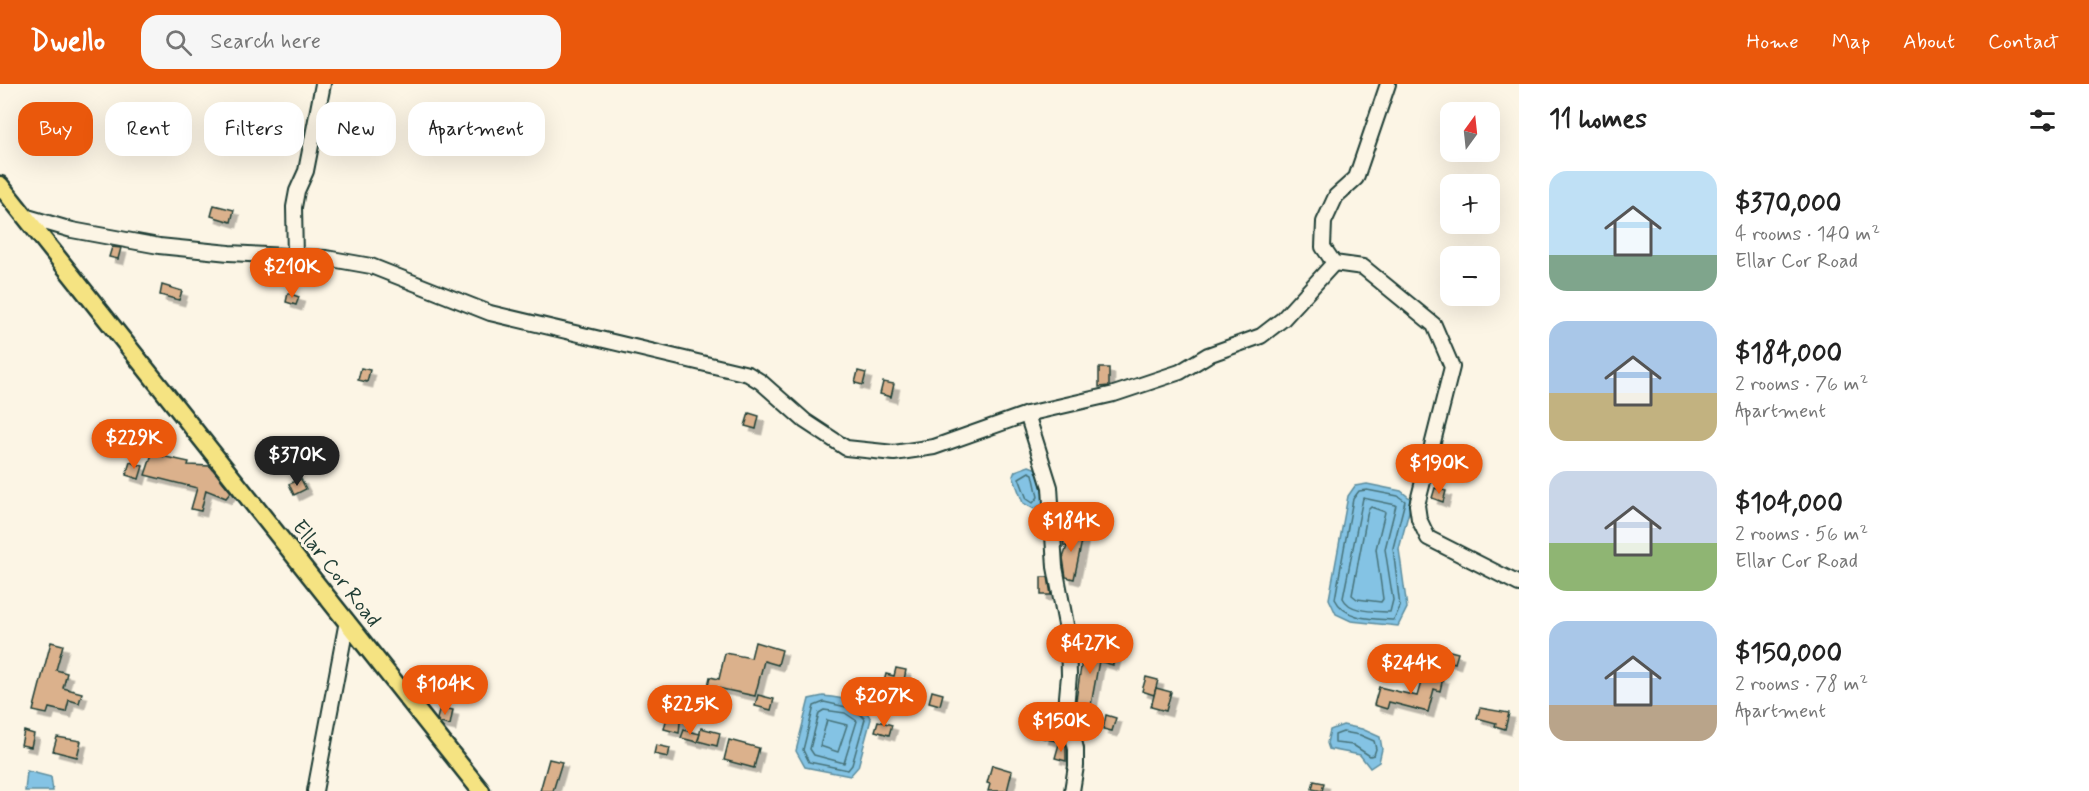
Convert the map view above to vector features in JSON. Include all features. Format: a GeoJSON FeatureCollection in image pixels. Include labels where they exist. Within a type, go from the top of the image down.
{"type":"FeatureCollection","features":[{"type":"Feature","properties":{"kind":"main road","name":"Ellar Cor Road"},"geometry":{"type":"LineString","coordinates":[[0,185],[481,791]]}},
{"type":"Feature","properties":{"kind":"street"},"geometry":{"type":"LineString","coordinates":[[295,257],[294,207],[297,191],[306,171],[323,84]]}},
{"type":"Feature","properties":{"kind":"street"},"geometry":{"type":"LineString","coordinates":[[1388,84],[1382,96],[1356,178],[1336,196],[1324,222],[1323,247],[1334,263],[1363,267],[1434,325],[1452,367],[1417,505],[1419,519],[1428,538],[1519,584]]}},
{"type":"Feature","properties":{"kind":"street"},"geometry":{"type":"LineString","coordinates":[[24,216],[72,230],[159,246],[326,258],[371,266],[490,313],[748,374],[762,382],[805,421],[854,450],[894,453],[934,447],[1027,414],[1136,387],[1180,372],[1208,355],[1261,336],[1283,319],[1334,263]]}},
{"type":"Feature","properties":{"kind":"street"},"geometry":{"type":"LineString","coordinates":[[1027,414],[1050,487],[1055,567],[1068,635],[1069,675],[1066,708],[1076,749],[1072,791]]}},
{"type":"Feature","properties":{"kind":"street"},"geometry":{"type":"LineString","coordinates":[[315,791],[347,621]]}},
{"type":"Feature","properties":{"kind":"water"},"geometry":{"type":"Polygon","coordinates":[[[1029,466],[1037,469],[1044,496],[1043,504],[1034,509],[1023,503],[1013,476],[1015,471],[1029,466]]]}},
{"type":"Feature","properties":{"kind":"water"},"geometry":{"type":"Polygon","coordinates":[[[1367,484],[1401,491],[1412,500],[1399,549],[1407,608],[1398,626],[1351,621],[1336,614],[1329,599],[1348,496],[1355,486],[1367,484]]]}},
{"type":"Feature","properties":{"kind":"water"},"geometry":{"type":"Polygon","coordinates":[[[823,696],[844,699],[856,704],[871,719],[858,767],[850,776],[805,767],[796,751],[809,699],[823,696]]]}},
{"type":"Feature","properties":{"kind":"water"},"geometry":{"type":"Polygon","coordinates":[[[1343,725],[1362,729],[1380,737],[1382,749],[1379,762],[1370,768],[1360,755],[1329,749],[1327,743],[1330,730],[1343,725]]]}},
{"type":"Feature","properties":{"kind":"water"},"geometry":{"type":"Polygon","coordinates":[[[27,771],[51,777],[53,791],[25,791],[27,771]]]}},
{"type":"Feature","properties":{"kind":"building"},"geometry":{"type":"Polygon","coordinates":[[[214,205],[234,210],[231,222],[211,216],[214,205]]]}},
{"type":"Feature","properties":{"kind":"building"},"geometry":{"type":"Polygon","coordinates":[[[112,247],[121,248],[118,259],[109,257],[112,247]]]}},
{"type":"Feature","properties":{"kind":"building"},"geometry":{"type":"Polygon","coordinates":[[[162,285],[182,291],[179,300],[160,295],[162,285]]]}},
{"type":"Feature","properties":{"kind":"building"},"geometry":{"type":"Polygon","coordinates":[[[288,293],[299,297],[296,305],[286,302],[288,293]]]}},
{"type":"Feature","properties":{"kind":"building"},"geometry":{"type":"Polygon","coordinates":[[[361,368],[370,370],[367,382],[358,380],[361,368]]]}},
{"type":"Feature","properties":{"kind":"building"},"geometry":{"type":"Polygon","coordinates":[[[1099,368],[1109,368],[1109,386],[1099,387],[1099,368]]]}},
{"type":"Feature","properties":{"kind":"building"},"geometry":{"type":"Polygon","coordinates":[[[858,371],[866,373],[863,385],[855,383],[858,371]]]}},
{"type":"Feature","properties":{"kind":"building"},"geometry":{"type":"Polygon","coordinates":[[[883,382],[894,384],[891,397],[880,394],[883,382]]]}},
{"type":"Feature","properties":{"kind":"building"},"geometry":{"type":"Polygon","coordinates":[[[749,413],[759,416],[756,429],[745,426],[749,413]]]}},
{"type":"Feature","properties":{"kind":"building"},"geometry":{"type":"Polygon","coordinates":[[[152,454],[189,462],[188,465],[210,466],[231,492],[226,498],[206,490],[201,511],[191,509],[197,488],[145,475],[152,454]]]}},
{"type":"Feature","properties":{"kind":"building"},"geometry":{"type":"Polygon","coordinates":[[[1448,460],[1465,465],[1462,477],[1445,472],[1448,460]]]}},
{"type":"Feature","properties":{"kind":"building"},"geometry":{"type":"Polygon","coordinates":[[[130,462],[143,466],[139,479],[126,475],[130,462]]]}},
{"type":"Feature","properties":{"kind":"building"},"geometry":{"type":"Polygon","coordinates":[[[301,479],[306,489],[294,495],[289,484],[301,479]]]}},
{"type":"Feature","properties":{"kind":"building"},"geometry":{"type":"Polygon","coordinates":[[[1435,488],[1446,491],[1443,502],[1432,498],[1435,488]]]}},
{"type":"Feature","properties":{"kind":"building"},"geometry":{"type":"Polygon","coordinates":[[[1062,530],[1083,536],[1074,579],[1066,577],[1063,558],[1067,546],[1064,546],[1062,530]]]}},
{"type":"Feature","properties":{"kind":"building"},"geometry":{"type":"Polygon","coordinates":[[[1041,577],[1048,577],[1051,595],[1041,595],[1041,577]]]}},
{"type":"Feature","properties":{"kind":"building"},"geometry":{"type":"Polygon","coordinates":[[[51,642],[63,645],[56,670],[67,673],[63,688],[82,693],[79,703],[69,700],[66,712],[49,708],[47,714],[33,711],[51,642]]]}},
{"type":"Feature","properties":{"kind":"building"},"geometry":{"type":"Polygon","coordinates":[[[755,642],[782,650],[778,665],[764,661],[755,696],[708,686],[710,677],[719,679],[725,653],[751,658],[755,642]]]}},
{"type":"Feature","properties":{"kind":"building"},"geometry":{"type":"Polygon","coordinates":[[[1081,643],[1116,652],[1113,665],[1099,661],[1089,716],[1076,712],[1075,707],[1082,660],[1078,658],[1081,643]]]}},
{"type":"Feature","properties":{"kind":"building"},"geometry":{"type":"Polygon","coordinates":[[[1435,647],[1458,653],[1455,663],[1432,657],[1435,647]]]}},
{"type":"Feature","properties":{"kind":"building"},"geometry":{"type":"Polygon","coordinates":[[[896,668],[906,670],[904,680],[912,682],[907,700],[898,697],[900,689],[883,685],[886,674],[894,676],[896,668]]]}},
{"type":"Feature","properties":{"kind":"building"},"geometry":{"type":"Polygon","coordinates":[[[1424,672],[1443,678],[1440,691],[1434,689],[1428,712],[1389,702],[1387,709],[1374,705],[1379,687],[1417,696],[1424,672]]]}},
{"type":"Feature","properties":{"kind":"building"},"geometry":{"type":"Polygon","coordinates":[[[1146,677],[1158,680],[1154,695],[1142,691],[1146,677]]]}},
{"type":"Feature","properties":{"kind":"building"},"geometry":{"type":"Polygon","coordinates":[[[1156,688],[1171,692],[1166,711],[1151,707],[1156,688]]]}},
{"type":"Feature","properties":{"kind":"building"},"geometry":{"type":"Polygon","coordinates":[[[932,691],[943,694],[940,705],[929,702],[932,691]]]}},
{"type":"Feature","properties":{"kind":"building"},"geometry":{"type":"Polygon","coordinates":[[[758,695],[774,699],[771,710],[755,706],[758,695]]]}},
{"type":"Feature","properties":{"kind":"building"},"geometry":{"type":"Polygon","coordinates":[[[440,707],[453,710],[450,725],[440,723],[437,719],[440,707]]]}},
{"type":"Feature","properties":{"kind":"building"},"geometry":{"type":"Polygon","coordinates":[[[1480,708],[1509,713],[1505,729],[1495,726],[1496,723],[1477,718],[1480,708]]]}},
{"type":"Feature","properties":{"kind":"building"},"geometry":{"type":"Polygon","coordinates":[[[669,709],[681,712],[679,733],[664,729],[669,709]]]}},
{"type":"Feature","properties":{"kind":"building"},"geometry":{"type":"Polygon","coordinates":[[[1050,715],[1059,718],[1061,724],[1056,741],[1043,738],[1050,715]]]}},
{"type":"Feature","properties":{"kind":"building"},"geometry":{"type":"Polygon","coordinates":[[[1106,715],[1116,718],[1112,731],[1103,729],[1106,715]]]}},
{"type":"Feature","properties":{"kind":"building"},"geometry":{"type":"Polygon","coordinates":[[[878,721],[892,725],[889,735],[875,731],[878,721]]]}},
{"type":"Feature","properties":{"kind":"building"},"geometry":{"type":"Polygon","coordinates":[[[701,728],[720,733],[717,746],[698,741],[701,728]]]}},
{"type":"Feature","properties":{"kind":"building"},"geometry":{"type":"Polygon","coordinates":[[[684,730],[700,734],[697,742],[681,738],[684,730]]]}},
{"type":"Feature","properties":{"kind":"building"},"geometry":{"type":"Polygon","coordinates":[[[24,731],[34,734],[31,747],[21,745],[24,731]]]}},
{"type":"Feature","properties":{"kind":"building"},"geometry":{"type":"Polygon","coordinates":[[[57,737],[81,741],[77,757],[53,751],[57,737]]]}},
{"type":"Feature","properties":{"kind":"building"},"geometry":{"type":"Polygon","coordinates":[[[729,740],[759,748],[754,768],[724,760],[729,740]]]}},
{"type":"Feature","properties":{"kind":"building"},"geometry":{"type":"Polygon","coordinates":[[[1059,744],[1066,745],[1066,761],[1055,758],[1059,744]]]}},
{"type":"Feature","properties":{"kind":"building"},"geometry":{"type":"Polygon","coordinates":[[[656,745],[670,748],[668,757],[654,754],[656,745]]]}},
{"type":"Feature","properties":{"kind":"building"},"geometry":{"type":"Polygon","coordinates":[[[549,759],[562,762],[553,791],[540,791],[549,759]]]}},
{"type":"Feature","properties":{"kind":"building"},"geometry":{"type":"Polygon","coordinates":[[[992,765],[1012,771],[1007,791],[988,791],[990,784],[987,783],[992,765]]]}},
{"type":"Feature","properties":{"kind":"building"},"geometry":{"type":"Polygon","coordinates":[[[1314,781],[1324,783],[1322,791],[1312,789],[1314,781]]]}}]}
